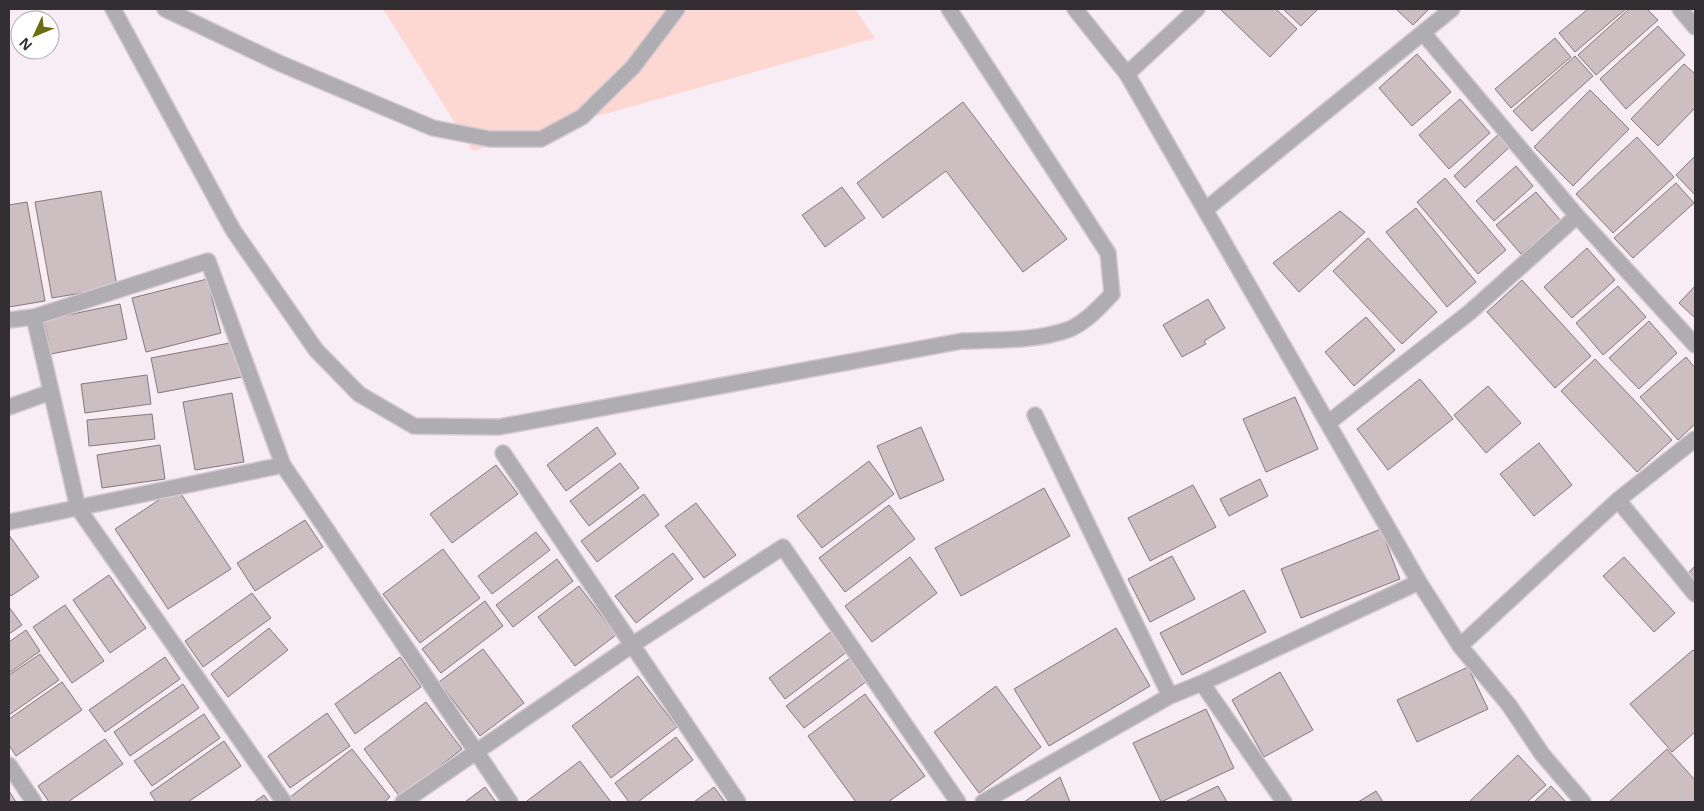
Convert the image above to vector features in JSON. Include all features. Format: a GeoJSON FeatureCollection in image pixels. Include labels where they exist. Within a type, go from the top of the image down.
{"type":"FeatureCollection","features":[{"type":"Feature","properties":{"kind":"street"},"geometry":{"type":"LineString","coordinates":[[113,9],[233,230],[316,350],[359,394],[414,426],[499,427],[962,341],[1024,338],[1071,328],[1097,309],[1112,294],[1108,253],[948,9]]}},
{"type":"Feature","properties":{"kind":"street"},"geometry":{"type":"LineString","coordinates":[[165,9],[279,63],[433,128],[490,139],[541,139],[582,116],[633,67],[677,9]]}},
{"type":"Feature","properties":{"kind":"street"},"geometry":{"type":"LineString","coordinates":[[1075,9],[1127,74],[1419,582],[1460,646],[1509,705],[1542,754],[1583,802]]}},
{"type":"Feature","properties":{"kind":"street"},"geometry":{"type":"LineString","coordinates":[[1127,74],[1197,9]]}},
{"type":"Feature","properties":{"kind":"street"},"geometry":{"type":"LineString","coordinates":[[1205,210],[1424,34],[1452,9]]}},
{"type":"Feature","properties":{"kind":"street"},"geometry":{"type":"LineString","coordinates":[[1680,9],[1695,27]]}},
{"type":"Feature","properties":{"kind":"street"},"geometry":{"type":"LineString","coordinates":[[1424,34],[1577,216],[1695,345]]}},
{"type":"Feature","properties":{"kind":"street"},"geometry":{"type":"LineString","coordinates":[[1328,423],[1470,312],[1577,216]]}},
{"type":"Feature","properties":{"kind":"street"},"geometry":{"type":"LineString","coordinates":[[9,320],[34,317],[208,261],[283,465],[510,802]]}},
{"type":"Feature","properties":{"kind":"street"},"geometry":{"type":"LineString","coordinates":[[34,317],[78,508],[284,802]]}},
{"type":"Feature","properties":{"kind":"street"},"geometry":{"type":"LineString","coordinates":[[9,407],[51,392]]}},
{"type":"Feature","properties":{"kind":"street"},"geometry":{"type":"LineString","coordinates":[[1034,415],[1170,696]]}},
{"type":"Feature","properties":{"kind":"street"},"geometry":{"type":"LineString","coordinates":[[1460,646],[1618,500],[1695,439]]}},
{"type":"Feature","properties":{"kind":"street"},"geometry":{"type":"LineString","coordinates":[[503,453],[738,802]]}},
{"type":"Feature","properties":{"kind":"street"},"geometry":{"type":"LineString","coordinates":[[9,522],[283,465]]}},
{"type":"Feature","properties":{"kind":"street"},"geometry":{"type":"LineString","coordinates":[[1618,500],[1695,594]]}},
{"type":"Feature","properties":{"kind":"street"},"geometry":{"type":"LineString","coordinates":[[403,802],[632,645],[783,547],[958,802]]}},
{"type":"Feature","properties":{"kind":"street"},"geometry":{"type":"LineString","coordinates":[[983,802],[1170,696],[1202,683],[1419,582]]}},
{"type":"Feature","properties":{"kind":"street"},"geometry":{"type":"LineString","coordinates":[[1202,683],[1284,802]]}},
{"type":"Feature","properties":{"kind":"street"},"geometry":{"type":"LineString","coordinates":[[9,766],[34,802]]}},
{"type":"Feature","properties":{"kind":"shaded area"},"geometry":{"type":"Polygon","coordinates":[[[383,9],[855,9],[875,38],[473,151],[383,9]]]}},
{"type":"Feature","properties":{"kind":"building"},"geometry":{"type":"Polygon","coordinates":[[[1220,9],[1276,9],[1297,29],[1270,57],[1220,9]]]}},
{"type":"Feature","properties":{"kind":"building"},"geometry":{"type":"Polygon","coordinates":[[[1283,9],[1318,9],[1301,26],[1283,9]]]}},
{"type":"Feature","properties":{"kind":"building"},"geometry":{"type":"Polygon","coordinates":[[[1396,9],[1429,9],[1413,25],[1396,9]]]}},
{"type":"Feature","properties":{"kind":"building"},"geometry":{"type":"Polygon","coordinates":[[[1588,9],[1626,9],[1575,52],[1559,33],[1588,9]]]}},
{"type":"Feature","properties":{"kind":"building"},"geometry":{"type":"Polygon","coordinates":[[[1629,9],[1647,9],[1658,20],[1596,75],[1578,55],[1629,9]]]}},
{"type":"Feature","properties":{"kind":"building"},"geometry":{"type":"Polygon","coordinates":[[[1658,26],[1685,55],[1626,109],[1600,79],[1658,26]]]}},
{"type":"Feature","properties":{"kind":"building"},"geometry":{"type":"Polygon","coordinates":[[[1555,38],[1571,57],[1511,108],[1495,89],[1555,38]]]}},
{"type":"Feature","properties":{"kind":"building"},"geometry":{"type":"Polygon","coordinates":[[[1417,54],[1451,92],[1412,126],[1379,88],[1417,54]]]}},
{"type":"Feature","properties":{"kind":"building"},"geometry":{"type":"Polygon","coordinates":[[[1575,56],[1593,76],[1532,131],[1513,111],[1575,56]]]}},
{"type":"Feature","properties":{"kind":"building"},"geometry":{"type":"Polygon","coordinates":[[[1684,64],[1695,74],[1695,108],[1658,146],[1631,119],[1684,64]]]}},
{"type":"Feature","properties":{"kind":"building"},"geometry":{"type":"Polygon","coordinates":[[[1590,90],[1629,129],[1573,186],[1534,147],[1590,90]]]}},
{"type":"Feature","properties":{"kind":"building"},"geometry":{"type":"Polygon","coordinates":[[[1460,99],[1490,133],[1449,169],[1419,135],[1460,99]]]}},
{"type":"Feature","properties":{"kind":"building"},"geometry":{"type":"Polygon","coordinates":[[[963,102],[1067,239],[1023,272],[946,171],[883,218],[857,183],[963,102]]]}},
{"type":"Feature","properties":{"kind":"building"},"geometry":{"type":"Polygon","coordinates":[[[1501,132],[1513,144],[1465,188],[1454,176],[1501,132]]]}},
{"type":"Feature","properties":{"kind":"building"},"geometry":{"type":"Polygon","coordinates":[[[1637,137],[1674,177],[1613,233],[1576,194],[1637,137]]]}},
{"type":"Feature","properties":{"kind":"building"},"geometry":{"type":"Polygon","coordinates":[[[1695,156],[1695,195],[1676,175],[1695,156]]]}},
{"type":"Feature","properties":{"kind":"building"},"geometry":{"type":"Polygon","coordinates":[[[1516,166],[1533,186],[1494,221],[1476,201],[1516,166]]]}},
{"type":"Feature","properties":{"kind":"building"},"geometry":{"type":"Polygon","coordinates":[[[1445,178],[1506,250],[1478,274],[1417,202],[1445,178]]]}},
{"type":"Feature","properties":{"kind":"building"},"geometry":{"type":"Polygon","coordinates":[[[1676,183],[1694,203],[1633,258],[1614,238],[1676,183]]]}},
{"type":"Feature","properties":{"kind":"building"},"geometry":{"type":"Polygon","coordinates":[[[842,187],[865,218],[825,247],[802,215],[842,187]]]}},
{"type":"Feature","properties":{"kind":"building"},"geometry":{"type":"Polygon","coordinates":[[[101,191],[117,287],[52,298],[35,202],[101,191]]]}},
{"type":"Feature","properties":{"kind":"building"},"geometry":{"type":"Polygon","coordinates":[[[1536,192],[1561,221],[1521,254],[1496,225],[1536,192]]]}},
{"type":"Feature","properties":{"kind":"building"},"geometry":{"type":"Polygon","coordinates":[[[27,202],[45,301],[9,307],[9,205],[27,202]]]}},
{"type":"Feature","properties":{"kind":"building"},"geometry":{"type":"Polygon","coordinates":[[[1416,208],[1476,282],[1447,307],[1386,232],[1416,208]]]}},
{"type":"Feature","properties":{"kind":"building"},"geometry":{"type":"Polygon","coordinates":[[[1340,211],[1365,232],[1299,292],[1273,263],[1340,211]]]}},
{"type":"Feature","properties":{"kind":"building"},"geometry":{"type":"Polygon","coordinates":[[[1368,238],[1437,312],[1402,344],[1333,271],[1368,238]]]}},
{"type":"Feature","properties":{"kind":"building"},"geometry":{"type":"Polygon","coordinates":[[[1587,248],[1615,280],[1572,318],[1544,287],[1587,248]]]}},
{"type":"Feature","properties":{"kind":"building"},"geometry":{"type":"Polygon","coordinates":[[[207,279],[221,333],[146,352],[132,298],[207,279]]]}},
{"type":"Feature","properties":{"kind":"building"},"geometry":{"type":"Polygon","coordinates":[[[1522,280],[1591,356],[1555,388],[1487,312],[1522,280]]]}},
{"type":"Feature","properties":{"kind":"building"},"geometry":{"type":"Polygon","coordinates":[[[1618,286],[1646,317],[1603,355],[1576,323],[1618,286]]]}},
{"type":"Feature","properties":{"kind":"building"},"geometry":{"type":"Polygon","coordinates":[[[1695,286],[1695,318],[1679,303],[1695,286]]]}},
{"type":"Feature","properties":{"kind":"building"},"geometry":{"type":"Polygon","coordinates":[[[1208,299],[1225,328],[1204,341],[1206,344],[1182,357],[1163,325],[1208,299]]]}},
{"type":"Feature","properties":{"kind":"building"},"geometry":{"type":"Polygon","coordinates":[[[120,304],[127,339],[51,354],[44,320],[120,304]]]}},
{"type":"Feature","properties":{"kind":"building"},"geometry":{"type":"Polygon","coordinates":[[[1366,317],[1395,350],[1354,386],[1325,352],[1366,317]]]}},
{"type":"Feature","properties":{"kind":"building"},"geometry":{"type":"Polygon","coordinates":[[[1649,321],[1677,353],[1639,389],[1609,358],[1649,321]]]}},
{"type":"Feature","properties":{"kind":"building"},"geometry":{"type":"Polygon","coordinates":[[[235,342],[242,377],[158,393],[151,358],[235,342]]]}},
{"type":"Feature","properties":{"kind":"building"},"geometry":{"type":"Polygon","coordinates":[[[1686,357],[1695,368],[1695,424],[1678,440],[1640,397],[1686,357]]]}},
{"type":"Feature","properties":{"kind":"building"},"geometry":{"type":"Polygon","coordinates":[[[1595,359],[1672,440],[1637,472],[1561,391],[1595,359]]]}},
{"type":"Feature","properties":{"kind":"building"},"geometry":{"type":"Polygon","coordinates":[[[147,375],[151,404],[85,413],[81,384],[147,375]]]}},
{"type":"Feature","properties":{"kind":"building"},"geometry":{"type":"Polygon","coordinates":[[[1420,379],[1453,419],[1388,470],[1357,429],[1420,379]]]}},
{"type":"Feature","properties":{"kind":"building"},"geometry":{"type":"Polygon","coordinates":[[[1488,386],[1521,423],[1486,453],[1454,415],[1488,386]]]}},
{"type":"Feature","properties":{"kind":"building"},"geometry":{"type":"Polygon","coordinates":[[[232,393],[244,462],[195,470],[183,402],[232,393]]]}},
{"type":"Feature","properties":{"kind":"building"},"geometry":{"type":"Polygon","coordinates":[[[1295,397],[1318,449],[1266,472],[1243,419],[1295,397]]]}},
{"type":"Feature","properties":{"kind":"building"},"geometry":{"type":"Polygon","coordinates":[[[152,414],[155,439],[89,446],[87,420],[152,414]]]}},
{"type":"Feature","properties":{"kind":"building"},"geometry":{"type":"Polygon","coordinates":[[[597,427],[616,454],[566,491],[547,465],[597,427]]]}},
{"type":"Feature","properties":{"kind":"building"},"geometry":{"type":"Polygon","coordinates":[[[921,427],[944,480],[900,499],[877,446],[921,427]]]}},
{"type":"Feature","properties":{"kind":"building"},"geometry":{"type":"Polygon","coordinates":[[[1539,443],[1572,485],[1534,516],[1500,474],[1539,443]]]}},
{"type":"Feature","properties":{"kind":"building"},"geometry":{"type":"Polygon","coordinates":[[[160,445],[165,479],[102,488],[97,455],[160,445]]]}},
{"type":"Feature","properties":{"kind":"building"},"geometry":{"type":"Polygon","coordinates":[[[869,461],[894,494],[822,548],[797,516],[869,461]]]}},
{"type":"Feature","properties":{"kind":"building"},"geometry":{"type":"Polygon","coordinates":[[[620,463],[639,488],[589,526],[570,501],[620,463]]]}},
{"type":"Feature","properties":{"kind":"building"},"geometry":{"type":"Polygon","coordinates":[[[496,465],[518,494],[452,543],[430,514],[496,465]]]}},
{"type":"Feature","properties":{"kind":"building"},"geometry":{"type":"Polygon","coordinates":[[[1260,479],[1268,496],[1229,516],[1220,499],[1260,479]]]}},
{"type":"Feature","properties":{"kind":"building"},"geometry":{"type":"Polygon","coordinates":[[[1193,485],[1216,527],[1150,561],[1128,518],[1193,485]]]}},
{"type":"Feature","properties":{"kind":"building"},"geometry":{"type":"Polygon","coordinates":[[[177,488],[231,569],[168,609],[115,529],[177,488]]]}},
{"type":"Feature","properties":{"kind":"building"},"geometry":{"type":"Polygon","coordinates":[[[1044,488],[1070,536],[961,596],[935,548],[1044,488]]]}},
{"type":"Feature","properties":{"kind":"building"},"geometry":{"type":"Polygon","coordinates":[[[644,494],[659,515],[597,562],[581,541],[644,494]]]}},
{"type":"Feature","properties":{"kind":"building"},"geometry":{"type":"Polygon","coordinates":[[[696,503],[736,555],[704,578],[665,526],[696,503]]]}},
{"type":"Feature","properties":{"kind":"building"},"geometry":{"type":"Polygon","coordinates":[[[889,505],[915,539],[845,592],[819,558],[889,505]]]}},
{"type":"Feature","properties":{"kind":"building"},"geometry":{"type":"Polygon","coordinates":[[[305,520],[323,547],[255,591],[237,563],[305,520]]]}},
{"type":"Feature","properties":{"kind":"building"},"geometry":{"type":"Polygon","coordinates":[[[1381,529],[1400,579],[1301,618],[1281,569],[1381,529]]]}},
{"type":"Feature","properties":{"kind":"building"},"geometry":{"type":"Polygon","coordinates":[[[536,532],[550,550],[492,594],[478,576],[536,532]]]}},
{"type":"Feature","properties":{"kind":"building"},"geometry":{"type":"Polygon","coordinates":[[[9,535],[39,577],[11,596],[9,593],[9,535]]]}},
{"type":"Feature","properties":{"kind":"building"},"geometry":{"type":"Polygon","coordinates":[[[443,549],[480,598],[420,643],[383,594],[443,549]]]}},
{"type":"Feature","properties":{"kind":"building"},"geometry":{"type":"Polygon","coordinates":[[[673,553],[693,579],[636,623],[615,596],[673,553]]]}},
{"type":"Feature","properties":{"kind":"building"},"geometry":{"type":"Polygon","coordinates":[[[1172,556],[1195,599],[1150,622],[1128,579],[1172,556]]]}},
{"type":"Feature","properties":{"kind":"building"},"geometry":{"type":"Polygon","coordinates":[[[910,557],[937,593],[872,642],[845,606],[910,557]]]}},
{"type":"Feature","properties":{"kind":"building"},"geometry":{"type":"Polygon","coordinates":[[[1624,557],[1675,613],[1654,632],[1603,576],[1624,557]]]}},
{"type":"Feature","properties":{"kind":"building"},"geometry":{"type":"Polygon","coordinates":[[[557,559],[573,581],[513,627],[496,605],[557,559]]]}},
{"type":"Feature","properties":{"kind":"building"},"geometry":{"type":"Polygon","coordinates":[[[1695,566],[1695,582],[1687,574],[1695,566]]]}},
{"type":"Feature","properties":{"kind":"building"},"geometry":{"type":"Polygon","coordinates":[[[109,575],[146,628],[110,653],[73,600],[109,575]]]}},
{"type":"Feature","properties":{"kind":"building"},"geometry":{"type":"Polygon","coordinates":[[[579,586],[616,635],[575,666],[538,617],[579,586]]]}},
{"type":"Feature","properties":{"kind":"building"},"geometry":{"type":"Polygon","coordinates":[[[1244,590],[1266,632],[1182,675],[1160,633],[1244,590]]]}},
{"type":"Feature","properties":{"kind":"building"},"geometry":{"type":"Polygon","coordinates":[[[252,593],[271,618],[203,667],[185,641],[252,593]]]}},
{"type":"Feature","properties":{"kind":"building"},"geometry":{"type":"Polygon","coordinates":[[[485,601],[503,626],[441,673],[422,649],[485,601]]]}},
{"type":"Feature","properties":{"kind":"building"},"geometry":{"type":"Polygon","coordinates":[[[65,605],[104,661],[72,683],[33,627],[65,605]]]}},
{"type":"Feature","properties":{"kind":"building"},"geometry":{"type":"Polygon","coordinates":[[[9,607],[22,625],[9,634],[9,607]]]}},
{"type":"Feature","properties":{"kind":"building"},"geometry":{"type":"Polygon","coordinates":[[[269,628],[288,650],[228,697],[211,674],[269,628]]]}},
{"type":"Feature","properties":{"kind":"building"},"geometry":{"type":"Polygon","coordinates":[[[1116,628],[1150,686],[1049,746],[1014,689],[1116,628]]]}},
{"type":"Feature","properties":{"kind":"building"},"geometry":{"type":"Polygon","coordinates":[[[26,630],[40,651],[9,673],[9,642],[26,630]]]}},
{"type":"Feature","properties":{"kind":"building"},"geometry":{"type":"Polygon","coordinates":[[[832,631],[848,651],[785,699],[769,678],[832,631]]]}},
{"type":"Feature","properties":{"kind":"building"},"geometry":{"type":"Polygon","coordinates":[[[483,649],[524,703],[480,736],[439,682],[483,649]]]}},
{"type":"Feature","properties":{"kind":"building"},"geometry":{"type":"Polygon","coordinates":[[[1693,650],[1695,652],[1695,732],[1672,752],[1630,704],[1693,650]]]}},
{"type":"Feature","properties":{"kind":"building"},"geometry":{"type":"Polygon","coordinates":[[[40,654],[59,680],[9,715],[9,675],[40,654]]]}},
{"type":"Feature","properties":{"kind":"building"},"geometry":{"type":"Polygon","coordinates":[[[165,657],[180,679],[105,732],[89,710],[165,657]]]}},
{"type":"Feature","properties":{"kind":"building"},"geometry":{"type":"Polygon","coordinates":[[[400,657],[421,687],[355,734],[335,704],[400,657]]]}},
{"type":"Feature","properties":{"kind":"building"},"geometry":{"type":"Polygon","coordinates":[[[850,658],[867,681],[804,728],[786,706],[850,658]]]}},
{"type":"Feature","properties":{"kind":"building"},"geometry":{"type":"Polygon","coordinates":[[[1468,667],[1488,709],[1417,742],[1397,700],[1468,667]]]}},
{"type":"Feature","properties":{"kind":"building"},"geometry":{"type":"Polygon","coordinates":[[[1280,672],[1313,730],[1264,757],[1232,700],[1280,672]]]}},
{"type":"Feature","properties":{"kind":"building"},"geometry":{"type":"Polygon","coordinates":[[[638,676],[677,727],[611,778],[572,726],[638,676]]]}},
{"type":"Feature","properties":{"kind":"building"},"geometry":{"type":"Polygon","coordinates":[[[62,682],[82,710],[16,756],[9,745],[9,719],[62,682]]]}},
{"type":"Feature","properties":{"kind":"building"},"geometry":{"type":"Polygon","coordinates":[[[183,684],[199,708],[130,756],[114,732],[183,684]]]}},
{"type":"Feature","properties":{"kind":"building"},"geometry":{"type":"Polygon","coordinates":[[[996,686],[1041,747],[979,793],[934,732],[996,686]]]}},
{"type":"Feature","properties":{"kind":"building"},"geometry":{"type":"Polygon","coordinates":[[[865,694],[925,776],[888,802],[856,802],[808,736],[865,694]]]}},
{"type":"Feature","properties":{"kind":"building"},"geometry":{"type":"Polygon","coordinates":[[[426,702],[462,749],[400,797],[364,749],[426,702]]]}},
{"type":"Feature","properties":{"kind":"building"},"geometry":{"type":"Polygon","coordinates":[[[1206,709],[1234,768],[1161,802],[1133,743],[1206,709]]]}},
{"type":"Feature","properties":{"kind":"building"},"geometry":{"type":"Polygon","coordinates":[[[327,713],[350,746],[290,788],[268,756],[327,713]]]}},
{"type":"Feature","properties":{"kind":"building"},"geometry":{"type":"Polygon","coordinates":[[[204,714],[220,738],[152,786],[134,761],[204,714]]]}},
{"type":"Feature","properties":{"kind":"building"},"geometry":{"type":"Polygon","coordinates":[[[676,737],[693,760],[638,802],[629,802],[615,783],[676,737]]]}},
{"type":"Feature","properties":{"kind":"building"},"geometry":{"type":"Polygon","coordinates":[[[105,739],[123,764],[68,802],[49,802],[38,786],[105,739]]]}},
{"type":"Feature","properties":{"kind":"building"},"geometry":{"type":"Polygon","coordinates":[[[224,741],[241,766],[188,802],[156,802],[150,793],[224,741]]]}},
{"type":"Feature","properties":{"kind":"building"},"geometry":{"type":"Polygon","coordinates":[[[352,749],[390,797],[384,802],[292,802],[289,798],[352,749]]]}},
{"type":"Feature","properties":{"kind":"building"},"geometry":{"type":"Polygon","coordinates":[[[1667,749],[1695,780],[1695,802],[1609,802],[1667,749]]]}},
{"type":"Feature","properties":{"kind":"building"},"geometry":{"type":"Polygon","coordinates":[[[1518,755],[1546,785],[1527,802],[1470,801],[1518,755]]]}},
{"type":"Feature","properties":{"kind":"building"},"geometry":{"type":"Polygon","coordinates":[[[580,761],[611,802],[527,801],[580,761]]]}},
{"type":"Feature","properties":{"kind":"building"},"geometry":{"type":"Polygon","coordinates":[[[1060,777],[1070,802],[1024,802],[1060,777]]]}},
{"type":"Feature","properties":{"kind":"building"},"geometry":{"type":"Polygon","coordinates":[[[1218,786],[1227,802],[1185,802],[1218,786]]]}},
{"type":"Feature","properties":{"kind":"building"},"geometry":{"type":"Polygon","coordinates":[[[1551,786],[1566,802],[1534,802],[1551,786]]]}},
{"type":"Feature","properties":{"kind":"building"},"geometry":{"type":"Polygon","coordinates":[[[485,787],[496,802],[465,802],[485,787]]]}},
{"type":"Feature","properties":{"kind":"building"},"geometry":{"type":"Polygon","coordinates":[[[714,787],[725,802],[694,802],[714,787]]]}},
{"type":"Feature","properties":{"kind":"building"},"geometry":{"type":"Polygon","coordinates":[[[9,791],[16,802],[9,802],[9,791]]]}},
{"type":"Feature","properties":{"kind":"building"},"geometry":{"type":"Polygon","coordinates":[[[1376,791],[1383,802],[1358,802],[1376,791]]]}},
{"type":"Feature","properties":{"kind":"building"},"geometry":{"type":"Polygon","coordinates":[[[264,795],[269,802],[254,802],[264,795]]]}}]}
